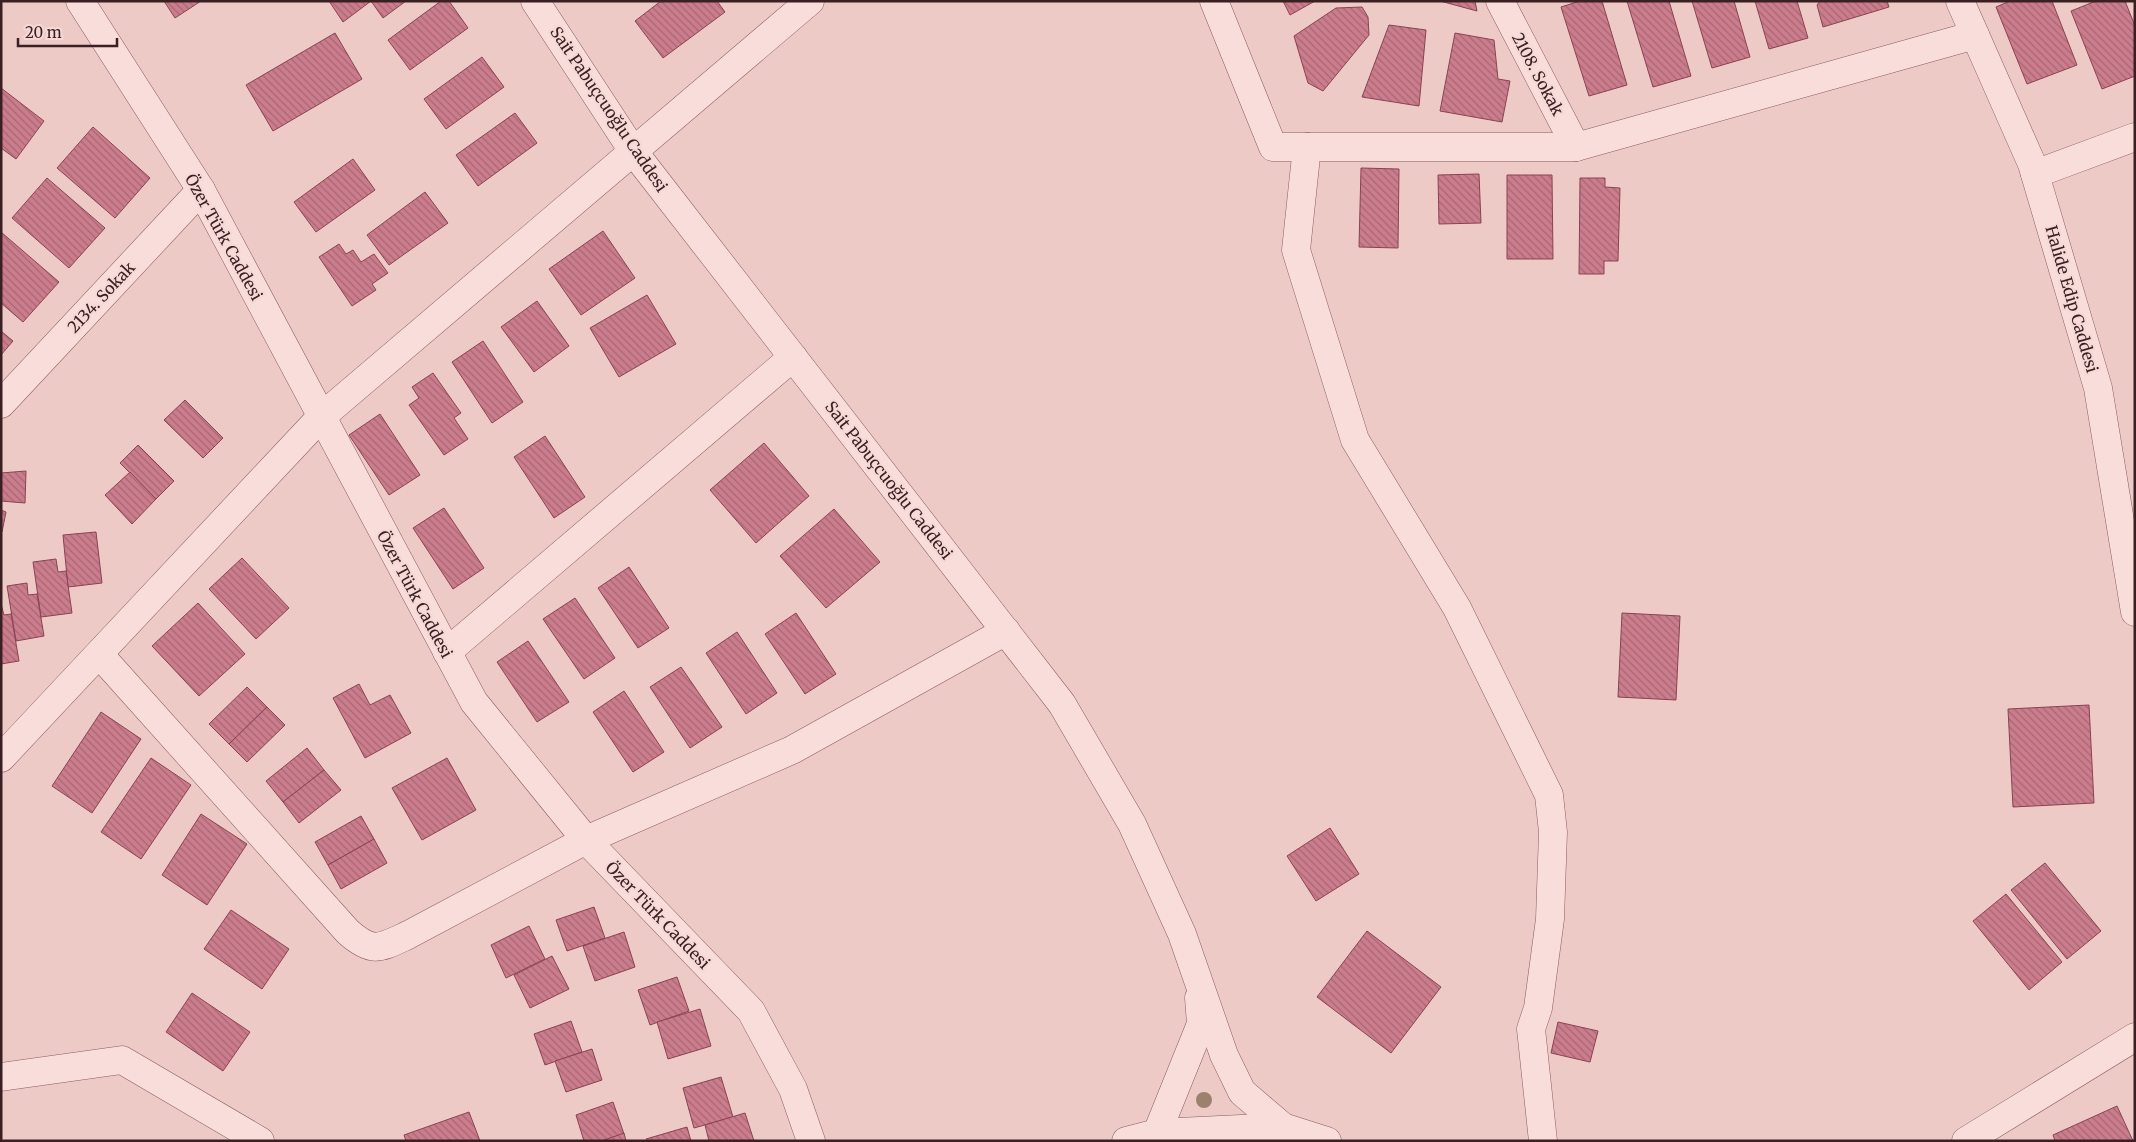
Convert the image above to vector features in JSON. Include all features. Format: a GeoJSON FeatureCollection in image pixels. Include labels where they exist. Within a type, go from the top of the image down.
{"type":"FeatureCollection","features":[{"type":"Feature","properties":{"kind":"street","name":"Özer Türk Caddesi"},"geometry":{"type":"LineString","coordinates":[[80,1],[201,190],[320,417],[474,702],[586,840],[750,1011],[793,1089],[811,1141]]}},
{"type":"Feature","properties":{"kind":"street","name":"Sait Pabuçcuoğlu Caddesi"},"geometry":{"type":"LineString","coordinates":[[535,1],[633,151],[1062,704],[1132,824],[1182,934],[1198,984]]}},
{"type":"Feature","properties":{"kind":"street"},"geometry":{"type":"LineString","coordinates":[[1,758],[320,417],[810,1]]}},
{"type":"Feature","properties":{"kind":"street"},"geometry":{"type":"LineString","coordinates":[[1214,1],[1273,147],[1576,147],[1975,35]]}},
{"type":"Feature","properties":{"kind":"street","name":"2108. Sokak"},"geometry":{"type":"LineString","coordinates":[[1500,1],[1576,147]]}},
{"type":"Feature","properties":{"kind":"street","name":"Halide Edip Caddesi"},"geometry":{"type":"LineString","coordinates":[[1960,1],[2035,174],[2098,388],[2135,612]]}},
{"type":"Feature","properties":{"kind":"street"},"geometry":{"type":"LineString","coordinates":[[2035,174],[2135,137]]}},
{"type":"Feature","properties":{"kind":"street"},"geometry":{"type":"LineString","coordinates":[[1307,147],[1296,250],[1355,440],[1457,608],[1549,795],[1554,832],[1550,919],[1538,1008],[1531,1029],[1543,1141]]}},
{"type":"Feature","properties":{"kind":"street","name":"2134. Sokak"},"geometry":{"type":"LineString","coordinates":[[1,404],[201,190]]}},
{"type":"Feature","properties":{"kind":"street"},"geometry":{"type":"LineString","coordinates":[[447,652],[793,358]]}},
{"type":"Feature","properties":{"kind":"street"},"geometry":{"type":"LineString","coordinates":[[99,654],[348,932],[360,942],[375,948],[386,946],[586,840],[792,750],[1006,632]]}},
{"type":"Feature","properties":{"kind":"street"},"geometry":{"type":"LineString","coordinates":[[1198,984],[1224,1055],[1242,1092],[1283,1127]]}},
{"type":"Feature","properties":{"kind":"street"},"geometry":{"type":"LineString","coordinates":[[1157,1133],[1201,1024],[1198,984]]}},
{"type":"Feature","properties":{"kind":"street"},"geometry":{"type":"LineString","coordinates":[[1966,1141],[2135,1037]]}},
{"type":"Feature","properties":{"kind":"street"},"geometry":{"type":"LineString","coordinates":[[1,1077],[122,1060],[260,1141]]}},
{"type":"Feature","properties":{"kind":"street"},"geometry":{"type":"LineString","coordinates":[[1126,1141],[1157,1133],[1283,1127],[1327,1141]]}},
{"type":"Feature","properties":{"kind":"building"},"geometry":{"type":"Polygon","coordinates":[[[164,1],[201,1],[175,18],[164,1]]]}},
{"type":"Feature","properties":{"kind":"building"},"geometry":{"type":"Polygon","coordinates":[[[329,1],[371,1],[343,22],[329,1]]]}},
{"type":"Feature","properties":{"kind":"building"},"geometry":{"type":"Polygon","coordinates":[[[371,1],[406,1],[383,18],[371,1]]]}},
{"type":"Feature","properties":{"kind":"building"},"geometry":{"type":"Polygon","coordinates":[[[441,1],[449,1],[468,28],[410,70],[388,40],[441,1]]]}},
{"type":"Feature","properties":{"kind":"building"},"geometry":{"type":"Polygon","coordinates":[[[661,1],[717,1],[725,12],[663,58],[635,21],[661,1]]]}},
{"type":"Feature","properties":{"kind":"building"},"geometry":{"type":"Polygon","coordinates":[[[1283,1],[1315,1],[1290,15],[1283,1]]]}},
{"type":"Feature","properties":{"kind":"building"},"geometry":{"type":"Polygon","coordinates":[[[1440,1],[1475,1],[1477,11],[1440,1]]]}},
{"type":"Feature","properties":{"kind":"building"},"geometry":{"type":"Polygon","coordinates":[[[1580,1],[1602,1],[1627,85],[1589,96],[1561,7],[1580,1]]]}},
{"type":"Feature","properties":{"kind":"building"},"geometry":{"type":"Polygon","coordinates":[[[1627,1],[1669,1],[1691,76],[1653,87],[1627,1]]]}},
{"type":"Feature","properties":{"kind":"building"},"geometry":{"type":"Polygon","coordinates":[[[1692,1],[1734,1],[1750,57],[1712,68],[1692,1]]]}},
{"type":"Feature","properties":{"kind":"building"},"geometry":{"type":"Polygon","coordinates":[[[1755,1],[1797,1],[1808,38],[1769,49],[1755,1]]]}},
{"type":"Feature","properties":{"kind":"building"},"geometry":{"type":"Polygon","coordinates":[[[1820,1],[1887,1],[1889,7],[1823,27],[1817,5],[1820,1]]]}},
{"type":"Feature","properties":{"kind":"building"},"geometry":{"type":"Polygon","coordinates":[[[2010,1],[2052,1],[2077,65],[2027,84],[1996,7],[2010,1]]]}},
{"type":"Feature","properties":{"kind":"building"},"geometry":{"type":"Polygon","coordinates":[[[2096,1],[2125,1],[2135,26],[2135,76],[2102,89],[2071,11],[2096,1]]]}},
{"type":"Feature","properties":{"kind":"building"},"geometry":{"type":"Polygon","coordinates":[[[1362,7],[1368,17],[1369,35],[1323,91],[1308,83],[1294,36],[1336,8],[1362,7]]]}},
{"type":"Feature","properties":{"kind":"building"},"geometry":{"type":"Polygon","coordinates":[[[1389,25],[1426,30],[1419,106],[1362,97],[1389,25]]]}},
{"type":"Feature","properties":{"kind":"building"},"geometry":{"type":"Polygon","coordinates":[[[335,33],[362,79],[273,131],[246,85],[335,33]]]}},
{"type":"Feature","properties":{"kind":"building"},"geometry":{"type":"Polygon","coordinates":[[[1455,33],[1494,40],[1498,79],[1510,81],[1502,122],[1440,111],[1455,33]]]}},
{"type":"Feature","properties":{"kind":"building"},"geometry":{"type":"Polygon","coordinates":[[[482,57],[504,87],[446,129],[424,99],[482,57]]]}},
{"type":"Feature","properties":{"kind":"building"},"geometry":{"type":"Polygon","coordinates":[[[1,88],[44,121],[16,159],[1,148],[1,88]]]}},
{"type":"Feature","properties":{"kind":"building"},"geometry":{"type":"Polygon","coordinates":[[[515,113],[537,143],[478,186],[456,155],[515,113]]]}},
{"type":"Feature","properties":{"kind":"building"},"geometry":{"type":"Polygon","coordinates":[[[93,127],[150,178],[115,218],[57,168],[93,127]]]}},
{"type":"Feature","properties":{"kind":"building"},"geometry":{"type":"Polygon","coordinates":[[[353,159],[375,190],[316,232],[294,202],[353,159]]]}},
{"type":"Feature","properties":{"kind":"building"},"geometry":{"type":"Polygon","coordinates":[[[1361,168],[1399,169],[1398,248],[1359,247],[1361,168]]]}},
{"type":"Feature","properties":{"kind":"building"},"geometry":{"type":"Polygon","coordinates":[[[1479,174],[1481,223],[1439,224],[1438,175],[1479,174]]]}},
{"type":"Feature","properties":{"kind":"building"},"geometry":{"type":"Polygon","coordinates":[[[1507,175],[1552,175],[1553,259],[1507,259],[1507,175]]]}},
{"type":"Feature","properties":{"kind":"building"},"geometry":{"type":"Polygon","coordinates":[[[47,178],[105,228],[69,268],[12,218],[47,178]]]}},
{"type":"Feature","properties":{"kind":"building"},"geometry":{"type":"Polygon","coordinates":[[[1580,178],[1605,178],[1605,187],[1620,188],[1618,261],[1604,261],[1604,274],[1579,274],[1580,178]]]}},
{"type":"Feature","properties":{"kind":"building"},"geometry":{"type":"Polygon","coordinates":[[[425,192],[448,223],[389,265],[367,235],[425,192]]]}},
{"type":"Feature","properties":{"kind":"building"},"geometry":{"type":"Polygon","coordinates":[[[603,231],[635,278],[581,315],[549,269],[603,231]]]}},
{"type":"Feature","properties":{"kind":"building"},"geometry":{"type":"Polygon","coordinates":[[[1,232],[59,282],[23,322],[1,303],[1,232]]]}},
{"type":"Feature","properties":{"kind":"building"},"geometry":{"type":"Polygon","coordinates":[[[339,244],[346,254],[353,250],[361,262],[374,254],[388,273],[372,284],[376,290],[352,306],[319,257],[339,244]]]}},
{"type":"Feature","properties":{"kind":"building"},"geometry":{"type":"Polygon","coordinates":[[[647,295],[676,344],[619,377],[590,328],[647,295]]]}},
{"type":"Feature","properties":{"kind":"building"},"geometry":{"type":"Polygon","coordinates":[[[537,301],[569,346],[534,372],[501,327],[537,301]]]}},
{"type":"Feature","properties":{"kind":"building"},"geometry":{"type":"Polygon","coordinates":[[[1,331],[13,341],[1,355],[1,331]]]}},
{"type":"Feature","properties":{"kind":"building"},"geometry":{"type":"Polygon","coordinates":[[[483,341],[523,402],[492,423],[452,362],[483,341]]]}},
{"type":"Feature","properties":{"kind":"building"},"geometry":{"type":"Polygon","coordinates":[[[433,373],[461,413],[454,418],[468,439],[444,455],[409,405],[419,398],[412,387],[433,373]]]}},
{"type":"Feature","properties":{"kind":"building"},"geometry":{"type":"Polygon","coordinates":[[[185,400],[223,438],[203,458],[164,420],[185,400]]]}},
{"type":"Feature","properties":{"kind":"building"},"geometry":{"type":"Polygon","coordinates":[[[380,414],[420,475],[389,495],[349,435],[380,414]]]}},
{"type":"Feature","properties":{"kind":"building"},"geometry":{"type":"Polygon","coordinates":[[[545,436],[585,497],[554,518],[514,457],[545,436]]]}},
{"type":"Feature","properties":{"kind":"building"},"geometry":{"type":"Polygon","coordinates":[[[764,443],[809,496],[756,543],[710,490],[764,443]]]}},
{"type":"Feature","properties":{"kind":"building"},"geometry":{"type":"Polygon","coordinates":[[[138,445],[174,481],[156,499],[120,463],[138,445]]]}},
{"type":"Feature","properties":{"kind":"building"},"geometry":{"type":"Polygon","coordinates":[[[26,471],[25,503],[1,501],[1,473],[26,471]]]}},
{"type":"Feature","properties":{"kind":"building"},"geometry":{"type":"Polygon","coordinates":[[[130,472],[156,499],[132,524],[105,495],[130,472]]]}},
{"type":"Feature","properties":{"kind":"building"},"geometry":{"type":"Polygon","coordinates":[[[444,508],[484,568],[453,589],[413,528],[444,508]]]}},
{"type":"Feature","properties":{"kind":"building"},"geometry":{"type":"Polygon","coordinates":[[[834,509],[880,562],[826,608],[780,556],[834,509]]]}},
{"type":"Feature","properties":{"kind":"building"},"geometry":{"type":"Polygon","coordinates":[[[1,510],[6,512],[2,532],[1,532],[1,510]]]}},
{"type":"Feature","properties":{"kind":"building"},"geometry":{"type":"Polygon","coordinates":[[[96,532],[102,583],[68,587],[63,535],[96,532]]]}},
{"type":"Feature","properties":{"kind":"building"},"geometry":{"type":"Polygon","coordinates":[[[242,558],[289,608],[256,639],[209,589],[242,558]]]}},
{"type":"Feature","properties":{"kind":"building"},"geometry":{"type":"Polygon","coordinates":[[[56,559],[58,572],[66,571],[72,613],[41,617],[33,562],[56,559]]]}},
{"type":"Feature","properties":{"kind":"building"},"geometry":{"type":"Polygon","coordinates":[[[629,567],[669,628],[638,648],[598,588],[629,567]]]}},
{"type":"Feature","properties":{"kind":"building"},"geometry":{"type":"Polygon","coordinates":[[[27,583],[28,595],[37,594],[44,636],[16,641],[7,586],[27,583]]]}},
{"type":"Feature","properties":{"kind":"building"},"geometry":{"type":"Polygon","coordinates":[[[575,598],[615,658],[584,679],[543,619],[575,598]]]}},
{"type":"Feature","properties":{"kind":"building"},"geometry":{"type":"Polygon","coordinates":[[[198,603],[245,654],[199,696],[152,646],[198,603]]]}},
{"type":"Feature","properties":{"kind":"building"},"geometry":{"type":"Polygon","coordinates":[[[1,604],[4,615],[11,614],[19,661],[1,664],[1,604]]]}},
{"type":"Feature","properties":{"kind":"building"},"geometry":{"type":"Polygon","coordinates":[[[796,613],[836,674],[805,694],[765,634],[796,613]]]}},
{"type":"Feature","properties":{"kind":"building"},"geometry":{"type":"Polygon","coordinates":[[[1622,613],[1680,616],[1676,700],[1618,697],[1622,613]]]}},
{"type":"Feature","properties":{"kind":"building"},"geometry":{"type":"Polygon","coordinates":[[[737,632],[777,693],[746,714],[706,653],[737,632]]]}},
{"type":"Feature","properties":{"kind":"building"},"geometry":{"type":"Polygon","coordinates":[[[528,641],[569,702],[537,722],[497,662],[528,641]]]}},
{"type":"Feature","properties":{"kind":"building"},"geometry":{"type":"Polygon","coordinates":[[[681,667],[722,727],[690,748],[650,687],[681,667]]]}},
{"type":"Feature","properties":{"kind":"building"},"geometry":{"type":"Polygon","coordinates":[[[359,684],[370,705],[390,695],[411,733],[365,758],[333,698],[359,684]]]}},
{"type":"Feature","properties":{"kind":"building"},"geometry":{"type":"Polygon","coordinates":[[[247,687],[267,707],[229,744],[209,724],[247,687]]]}},
{"type":"Feature","properties":{"kind":"building"},"geometry":{"type":"Polygon","coordinates":[[[624,691],[664,752],[633,772],[593,712],[624,691]]]}},
{"type":"Feature","properties":{"kind":"building"},"geometry":{"type":"Polygon","coordinates":[[[2089,705],[2094,803],[2013,807],[2008,709],[2089,705]]]}},
{"type":"Feature","properties":{"kind":"building"},"geometry":{"type":"Polygon","coordinates":[[[267,707],[285,725],[247,762],[229,744],[267,707]]]}},
{"type":"Feature","properties":{"kind":"building"},"geometry":{"type":"Polygon","coordinates":[[[101,712],[141,739],[92,813],[52,786],[101,712]]]}},
{"type":"Feature","properties":{"kind":"building"},"geometry":{"type":"Polygon","coordinates":[[[307,748],[324,770],[283,802],[266,781],[307,748]]]}},
{"type":"Feature","properties":{"kind":"building"},"geometry":{"type":"Polygon","coordinates":[[[151,758],[191,785],[141,859],[101,832],[151,758]]]}},
{"type":"Feature","properties":{"kind":"building"},"geometry":{"type":"Polygon","coordinates":[[[447,758],[476,810],[422,840],[392,788],[447,758]]]}},
{"type":"Feature","properties":{"kind":"building"},"geometry":{"type":"Polygon","coordinates":[[[324,770],[341,790],[299,823],[283,802],[324,770]]]}},
{"type":"Feature","properties":{"kind":"building"},"geometry":{"type":"Polygon","coordinates":[[[201,814],[247,844],[207,905],[162,875],[201,814]]]}},
{"type":"Feature","properties":{"kind":"building"},"geometry":{"type":"Polygon","coordinates":[[[361,816],[374,839],[328,865],[315,842],[361,816]]]}},
{"type":"Feature","properties":{"kind":"building"},"geometry":{"type":"Polygon","coordinates":[[[1330,828],[1359,874],[1316,901],[1287,856],[1330,828]]]}},
{"type":"Feature","properties":{"kind":"building"},"geometry":{"type":"Polygon","coordinates":[[[374,839],[387,863],[341,889],[328,865],[374,839]]]}},
{"type":"Feature","properties":{"kind":"building"},"geometry":{"type":"Polygon","coordinates":[[[2045,863],[2101,931],[2067,959],[2011,890],[2045,863]]]}},
{"type":"Feature","properties":{"kind":"building"},"geometry":{"type":"Polygon","coordinates":[[[2006,894],[2062,962],[2029,990],[1973,921],[2006,894]]]}},
{"type":"Feature","properties":{"kind":"building"},"geometry":{"type":"Polygon","coordinates":[[[594,907],[605,938],[567,951],[556,920],[594,907]]]}},
{"type":"Feature","properties":{"kind":"building"},"geometry":{"type":"Polygon","coordinates":[[[231,910],[289,949],[262,989],[204,949],[231,910]]]}},
{"type":"Feature","properties":{"kind":"building"},"geometry":{"type":"Polygon","coordinates":[[[529,926],[545,959],[506,978],[491,945],[529,926]]]}},
{"type":"Feature","properties":{"kind":"building"},"geometry":{"type":"Polygon","coordinates":[[[1367,931],[1441,987],[1391,1053],[1317,997],[1367,931]]]}},
{"type":"Feature","properties":{"kind":"building"},"geometry":{"type":"Polygon","coordinates":[[[624,932],[635,967],[595,981],[583,946],[624,932]]]}},
{"type":"Feature","properties":{"kind":"building"},"geometry":{"type":"Polygon","coordinates":[[[552,956],[569,989],[530,1008],[514,975],[552,956]]]}},
{"type":"Feature","properties":{"kind":"building"},"geometry":{"type":"Polygon","coordinates":[[[677,977],[689,1011],[650,1025],[638,990],[677,977]]]}},
{"type":"Feature","properties":{"kind":"building"},"geometry":{"type":"Polygon","coordinates":[[[192,993],[250,1032],[223,1071],[166,1032],[192,993]]]}},
{"type":"Feature","properties":{"kind":"building"},"geometry":{"type":"Polygon","coordinates":[[[700,1009],[711,1046],[668,1059],[657,1022],[700,1009]]]}},
{"type":"Feature","properties":{"kind":"building"},"geometry":{"type":"Polygon","coordinates":[[[571,1021],[582,1052],[545,1065],[534,1034],[571,1021]]]}},
{"type":"Feature","properties":{"kind":"building"},"geometry":{"type":"Polygon","coordinates":[[[1558,1022],[1598,1031],[1590,1062],[1551,1053],[1558,1022]]]}},
{"type":"Feature","properties":{"kind":"building"},"geometry":{"type":"Polygon","coordinates":[[[592,1049],[602,1080],[566,1092],[555,1061],[592,1049]]]}},
{"type":"Feature","properties":{"kind":"building"},"geometry":{"type":"Polygon","coordinates":[[[721,1077],[733,1117],[694,1128],[683,1088],[721,1077]]]}},
{"type":"Feature","properties":{"kind":"building"},"geometry":{"type":"Polygon","coordinates":[[[613,1102],[624,1134],[602,1141],[584,1141],[576,1115],[613,1102]]]}},
{"type":"Feature","properties":{"kind":"building"},"geometry":{"type":"Polygon","coordinates":[[[2117,1106],[2133,1141],[2055,1141],[2053,1135],[2117,1106]]]}},
{"type":"Feature","properties":{"kind":"building"},"geometry":{"type":"Polygon","coordinates":[[[469,1112],[480,1141],[406,1141],[404,1135],[469,1112]]]}},
{"type":"Feature","properties":{"kind":"building"},"geometry":{"type":"Polygon","coordinates":[[[745,1113],[754,1141],[709,1141],[705,1125],[745,1113]]]}},
{"type":"Feature","properties":{"kind":"building"},"geometry":{"type":"Polygon","coordinates":[[[687,1127],[691,1141],[647,1141],[646,1139],[687,1127]]]}},
{"type":"Feature","properties":{"kind":"building"},"geometry":{"type":"Polygon","coordinates":[[[624,1133],[626,1141],[602,1141],[624,1133]]]}}]}
